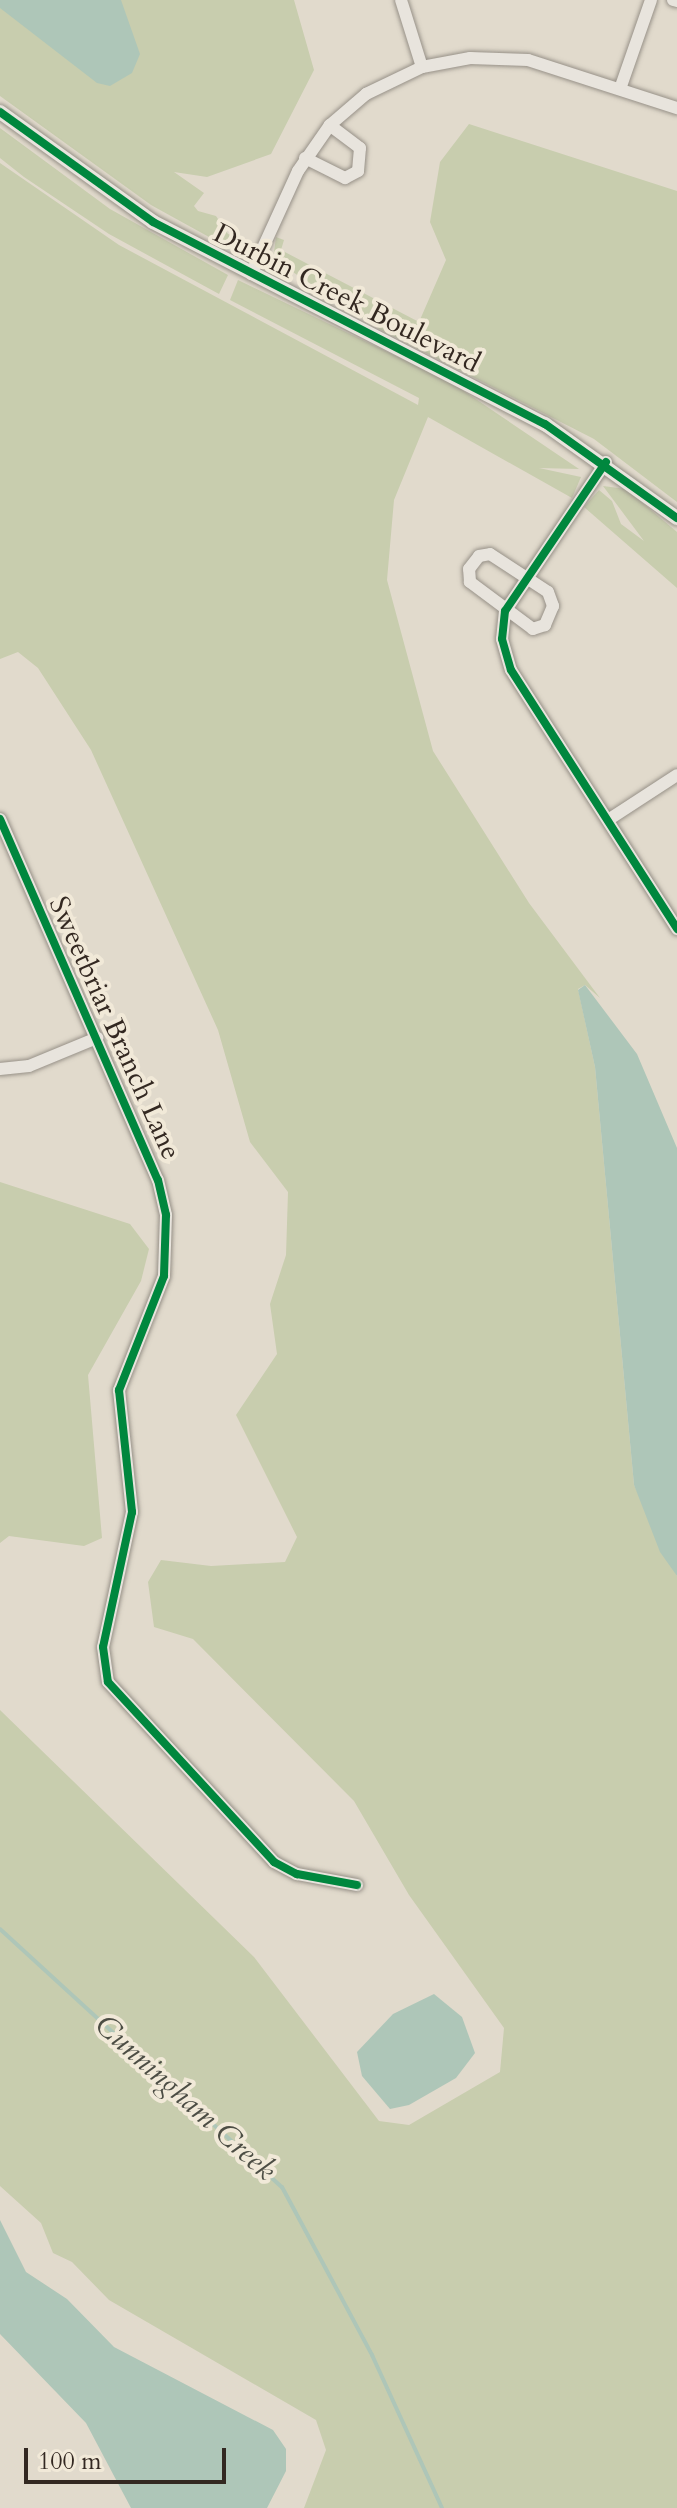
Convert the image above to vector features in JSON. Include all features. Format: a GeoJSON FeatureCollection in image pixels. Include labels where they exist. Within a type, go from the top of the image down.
{"type":"FeatureCollection","features":[{"type":"Feature","properties":{"kind":"street"},"geometry":{"type":"LineString","coordinates":[[401,0],[422,67]]}},
{"type":"Feature","properties":{"kind":"street"},"geometry":{"type":"LineString","coordinates":[[620,89],[651,0]]}},
{"type":"Feature","properties":{"kind":"street"},"geometry":{"type":"LineString","coordinates":[[251,274],[305,158],[330,125],[366,94],[422,67],[470,58],[528,60],[677,108]]}},
{"type":"Feature","properties":{"kind":"street","name":"Durbin Creek Boulevard"},"geometry":{"type":"LineString","coordinates":[[0,112],[109,194],[251,274],[545,424],[606,462],[677,518]]}},
{"type":"Feature","properties":{"kind":"street"},"geometry":{"type":"LineString","coordinates":[[305,158],[345,178],[358,171],[360,148],[330,125]]}},
{"type":"Feature","properties":{"kind":"street"},"geometry":{"type":"LineString","coordinates":[[606,462],[505,611],[502,639],[511,670],[677,929]]}},
{"type":"Feature","properties":{"kind":"street"},"geometry":{"type":"LineString","coordinates":[[490,554],[527,575],[548,592],[552,615],[533,629],[470,582],[469,569],[479,556],[490,554]]}},
{"type":"Feature","properties":{"kind":"street"},"geometry":{"type":"LineString","coordinates":[[608,820],[677,775]]}},
{"type":"Feature","properties":{"kind":"street","name":"Sweetbriar Branch Lane"},"geometry":{"type":"LineString","coordinates":[[0,819],[158,1180],[168,1228],[164,1276],[119,1390],[132,1512],[104,1671],[114,1692],[274,1862],[297,1874],[357,1885]]}},
{"type":"Feature","properties":{"kind":"street"},"geometry":{"type":"LineString","coordinates":[[0,1069],[29,1066],[97,1038]]}},
{"type":"Feature","properties":{"kind":"shaded area"},"geometry":{"type":"Polygon","coordinates":[[[0,0],[294,0],[314,70],[271,154],[207,177],[174,172],[204,193],[194,206],[198,211],[216,216],[228,234],[244,239],[238,253],[151,205],[0,96],[0,0]]]}},
{"type":"Feature","properties":{"kind":"shaded area"},"geometry":{"type":"Polygon","coordinates":[[[0,0],[121,0],[140,54],[132,73],[110,86],[97,83],[0,8],[0,0]]]}},
{"type":"Feature","properties":{"kind":"shaded area"},"geometry":{"type":"Polygon","coordinates":[[[469,124],[677,191],[677,502],[594,439],[381,330],[273,259],[276,237],[284,240],[281,250],[419,322],[446,260],[430,222],[440,162],[469,124]]]}},
{"type":"Feature","properties":{"kind":"shaded area"},"geometry":{"type":"Polygon","coordinates":[[[0,128],[110,209],[228,275],[219,294],[109,234],[24,177],[0,158],[0,128]]]}},
{"type":"Feature","properties":{"kind":"shaded area"},"geometry":{"type":"Polygon","coordinates":[[[0,163],[119,245],[418,405],[419,398],[230,300],[238,280],[452,383],[579,469],[539,468],[581,477],[572,498],[428,417],[394,500],[387,580],[433,751],[529,903],[600,998],[585,985],[578,989],[595,1067],[634,1485],[677,1576],[677,2508],[304,2508],[326,2450],[316,2420],[109,2300],[72,2262],[53,2253],[41,2223],[0,2186],[0,1710],[254,1957],[379,2121],[409,2125],[500,2072],[504,2028],[409,1895],[354,1801],[193,1639],[154,1627],[148,1582],[161,1560],[211,1566],[285,1562],[297,1537],[236,1415],[277,1354],[270,1304],[286,1255],[288,1192],[250,1142],[218,1030],[91,750],[38,668],[18,652],[0,659],[0,163]]]}},
{"type":"Feature","properties":{"kind":"shaded area"},"geometry":{"type":"Polygon","coordinates":[[[603,486],[626,489],[677,532],[677,588],[584,507],[599,490],[612,501],[621,524],[644,541],[603,486]]]}},
{"type":"Feature","properties":{"kind":"shaded area"},"geometry":{"type":"Polygon","coordinates":[[[585,985],[637,1054],[677,1148],[677,1576],[660,1552],[634,1485],[595,1067],[578,990],[585,985]]]}},
{"type":"Feature","properties":{"kind":"shaded area"},"geometry":{"type":"Polygon","coordinates":[[[0,1182],[130,1224],[149,1249],[141,1281],[88,1375],[102,1538],[84,1546],[9,1536],[0,1543],[0,1182]]]}},
{"type":"Feature","properties":{"kind":"shaded area"},"geometry":{"type":"Polygon","coordinates":[[[434,1994],[462,2017],[475,2053],[456,2078],[409,2105],[390,2109],[362,2076],[357,2052],[393,2014],[434,1994]]]}},
{"type":"Feature","properties":{"kind":"shaded area"},"geometry":{"type":"Polygon","coordinates":[[[0,2220],[26,2272],[67,2299],[114,2347],[273,2430],[286,2449],[286,2471],[267,2508],[131,2508],[86,2423],[0,2334],[0,2220]]]}},
{"type":"Feature","properties":{"kind":"waterway","name":"Cunningham Creek"},"geometry":{"type":"LineString","coordinates":[[0,1929],[282,2187],[372,2355],[442,2508]]}},
{"type":"Feature","properties":{"kind":"cycle path"},"geometry":{"type":"LineString","coordinates":[[0,112],[153,222],[545,424],[677,518]]}},
{"type":"Feature","properties":{"kind":"cycle path"},"geometry":{"type":"LineString","coordinates":[[606,462],[505,611],[502,639],[511,670],[677,929]]}},
{"type":"Feature","properties":{"kind":"cycle path"},"geometry":{"type":"LineString","coordinates":[[0,819],[158,1180],[166,1215],[164,1276],[119,1390],[132,1512],[103,1647],[108,1682],[274,1862],[297,1874],[357,1885]]}}]}
